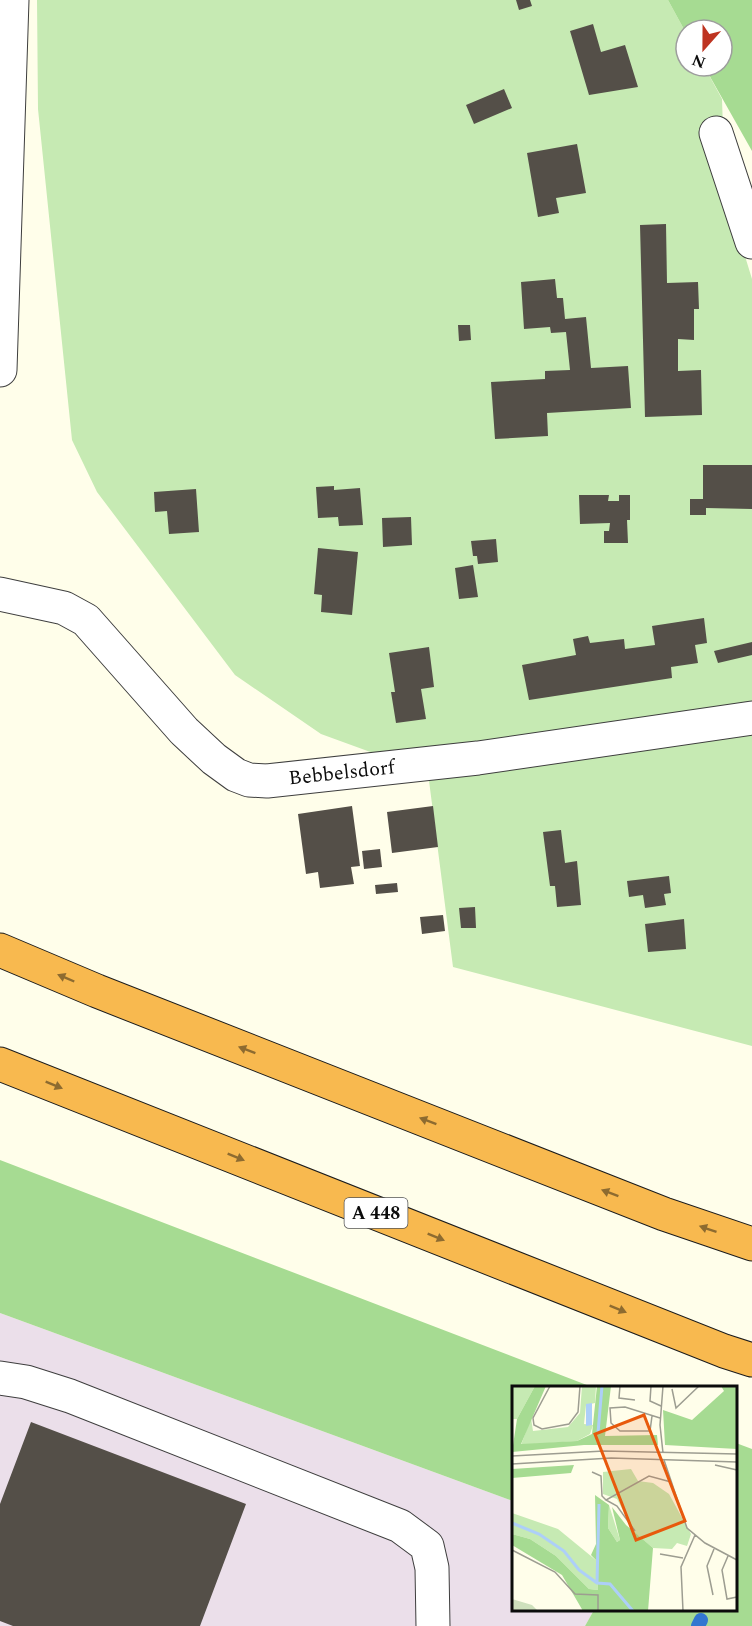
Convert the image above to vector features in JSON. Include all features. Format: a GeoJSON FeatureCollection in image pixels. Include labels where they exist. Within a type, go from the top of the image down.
{"type":"FeatureCollection","features":[{"type":"Feature","properties":{"kind":"highway"},"geometry":{"type":"LineString","coordinates":[[0,950],[108,996],[664,1214],[752,1244]]}},
{"type":"Feature","properties":{"kind":"highway","name":"A 448"},"geometry":{"type":"LineString","coordinates":[[0,1064],[712,1347],[752,1360]]}},
{"type":"Feature","properties":{"kind":"street"},"geometry":{"type":"LineString","coordinates":[[0,370],[12,0]]}},
{"type":"Feature","properties":{"kind":"street"},"geometry":{"type":"LineString","coordinates":[[716,134],[752,242]]}},
{"type":"Feature","properties":{"kind":"street","name":"Bebbelsdorf"},"geometry":{"type":"LineString","coordinates":[[0,594],[64,608],[86,620],[184,731],[214,759],[236,775],[249,780],[267,781],[478,758],[752,718]]}},
{"type":"Feature","properties":{"kind":"street"},"geometry":{"type":"LineString","coordinates":[[0,1378],[26,1382],[70,1396],[400,1526],[427,1546],[432,1568],[433,1626]]}},
{"type":"Feature","properties":{"kind":"shaded area"},"geometry":{"type":"Polygon","coordinates":[[[0,1313],[512,1501],[512,1611],[593,1611],[585,1626],[0,1626],[0,1313]]]}},
{"type":"Feature","properties":{"kind":"green space"},"geometry":{"type":"Polygon","coordinates":[[[37,0],[668,0],[678,18],[674,18],[674,78],[711,78],[722,99],[725,191],[752,279],[752,1046],[453,967],[428,773],[321,734],[235,675],[97,492],[72,440],[38,109],[37,0]]]}},
{"type":"Feature","properties":{"kind":"green space"},"geometry":{"type":"Polygon","coordinates":[[[668,0],[752,0],[752,151],[711,78],[734,78],[734,18],[678,18],[668,0]]]}},
{"type":"Feature","properties":{"kind":"green space"},"geometry":{"type":"Polygon","coordinates":[[[0,1160],[589,1386],[512,1386],[512,1501],[0,1313],[0,1160]]]}},
{"type":"Feature","properties":{"kind":"green space"},"geometry":{"type":"Polygon","coordinates":[[[737,1443],[752,1449],[752,1626],[585,1626],[593,1611],[737,1611],[737,1443]]]}},
{"type":"Feature","properties":{"kind":"building"},"geometry":{"type":"Polygon","coordinates":[[[516,0],[530,0],[532,6],[519,10],[516,0]]]}},
{"type":"Feature","properties":{"kind":"building"},"geometry":{"type":"Polygon","coordinates":[[[593,24],[601,52],[625,45],[638,87],[589,95],[570,31],[593,24]]]}},
{"type":"Feature","properties":{"kind":"building"},"geometry":{"type":"Polygon","coordinates":[[[504,89],[512,108],[474,124],[466,105],[504,89]]]}},
{"type":"Feature","properties":{"kind":"building"},"geometry":{"type":"Polygon","coordinates":[[[577,144],[586,193],[556,198],[559,213],[538,217],[527,153],[577,144]]]}},
{"type":"Feature","properties":{"kind":"building"},"geometry":{"type":"Polygon","coordinates":[[[666,224],[667,283],[698,282],[699,309],[694,309],[694,340],[678,339],[678,371],[701,370],[702,415],[645,417],[640,225],[666,224]]]}},
{"type":"Feature","properties":{"kind":"building"},"geometry":{"type":"Polygon","coordinates":[[[555,279],[557,298],[563,298],[565,319],[586,317],[591,368],[628,366],[631,408],[547,413],[548,436],[495,439],[491,382],[545,379],[545,371],[570,370],[566,332],[551,333],[550,327],[524,329],[521,282],[555,279]]]}},
{"type":"Feature","properties":{"kind":"building"},"geometry":{"type":"Polygon","coordinates":[[[458,325],[470,325],[471,340],[459,341],[458,325]]]}},
{"type":"Feature","properties":{"kind":"building"},"geometry":{"type":"Polygon","coordinates":[[[703,465],[752,465],[752,509],[706,508],[706,515],[690,515],[690,499],[703,499],[703,465]]]}},
{"type":"Feature","properties":{"kind":"building"},"geometry":{"type":"Polygon","coordinates":[[[334,486],[334,490],[360,488],[363,525],[339,526],[338,517],[318,518],[316,487],[334,486]]]}},
{"type":"Feature","properties":{"kind":"building"},"geometry":{"type":"Polygon","coordinates":[[[196,489],[199,532],[169,534],[167,511],[155,512],[154,492],[196,489]]]}},
{"type":"Feature","properties":{"kind":"building"},"geometry":{"type":"Polygon","coordinates":[[[579,495],[609,495],[608,501],[619,501],[619,495],[630,495],[630,520],[627,520],[628,543],[604,543],[604,531],[609,531],[610,523],[580,524],[579,495]]]}},
{"type":"Feature","properties":{"kind":"building"},"geometry":{"type":"Polygon","coordinates":[[[411,517],[412,545],[383,547],[382,518],[411,517]]]}},
{"type":"Feature","properties":{"kind":"building"},"geometry":{"type":"Polygon","coordinates":[[[496,539],[498,562],[478,564],[477,556],[473,556],[471,541],[496,539]]]}},
{"type":"Feature","properties":{"kind":"building"},"geometry":{"type":"Polygon","coordinates":[[[318,548],[358,552],[352,615],[321,612],[322,595],[314,594],[318,548]]]}},
{"type":"Feature","properties":{"kind":"building"},"geometry":{"type":"Polygon","coordinates":[[[473,565],[478,597],[459,599],[455,568],[473,565]]]}},
{"type":"Feature","properties":{"kind":"building"},"geometry":{"type":"Polygon","coordinates":[[[704,618],[707,643],[695,645],[698,663],[671,667],[672,678],[529,700],[522,665],[576,655],[573,639],[588,636],[590,643],[624,639],[625,649],[655,645],[652,626],[704,618]]]}},
{"type":"Feature","properties":{"kind":"building"},"geometry":{"type":"Polygon","coordinates":[[[752,642],[752,655],[718,663],[714,651],[752,642]]]}},
{"type":"Feature","properties":{"kind":"building"},"geometry":{"type":"Polygon","coordinates":[[[429,647],[434,687],[421,689],[426,719],[396,723],[391,692],[395,692],[389,653],[429,647]]]}},
{"type":"Feature","properties":{"kind":"building"},"geometry":{"type":"Polygon","coordinates":[[[352,806],[360,866],[351,867],[354,884],[320,888],[318,872],[306,874],[298,814],[352,806]]]}},
{"type":"Feature","properties":{"kind":"building"},"geometry":{"type":"Polygon","coordinates":[[[433,806],[438,847],[392,853],[387,812],[433,806]]]}},
{"type":"Feature","properties":{"kind":"building"},"geometry":{"type":"Polygon","coordinates":[[[561,830],[565,863],[577,861],[581,905],[557,907],[555,886],[550,886],[543,832],[561,830]]]}},
{"type":"Feature","properties":{"kind":"building"},"geometry":{"type":"Polygon","coordinates":[[[380,849],[382,867],[364,869],[362,851],[380,849]]]}},
{"type":"Feature","properties":{"kind":"building"},"geometry":{"type":"Polygon","coordinates":[[[669,876],[671,893],[664,894],[666,905],[645,908],[643,895],[629,897],[627,881],[669,876]]]}},
{"type":"Feature","properties":{"kind":"building"},"geometry":{"type":"Polygon","coordinates":[[[397,883],[398,892],[376,894],[375,885],[397,883]]]}},
{"type":"Feature","properties":{"kind":"building"},"geometry":{"type":"Polygon","coordinates":[[[475,907],[476,928],[461,928],[459,908],[475,907]]]}},
{"type":"Feature","properties":{"kind":"building"},"geometry":{"type":"Polygon","coordinates":[[[443,915],[445,931],[422,934],[420,917],[443,915]]]}},
{"type":"Feature","properties":{"kind":"building"},"geometry":{"type":"Polygon","coordinates":[[[684,919],[686,949],[648,952],[645,924],[684,919]]]}},
{"type":"Feature","properties":{"kind":"building"},"geometry":{"type":"Polygon","coordinates":[[[31,1422],[246,1504],[200,1626],[13,1626],[0,1621],[0,1504],[31,1422]]]}},
{"type":"Feature","properties":{"kind":"waterway"},"geometry":{"type":"LineString","coordinates":[[698,1626],[701,1620]]}}]}
